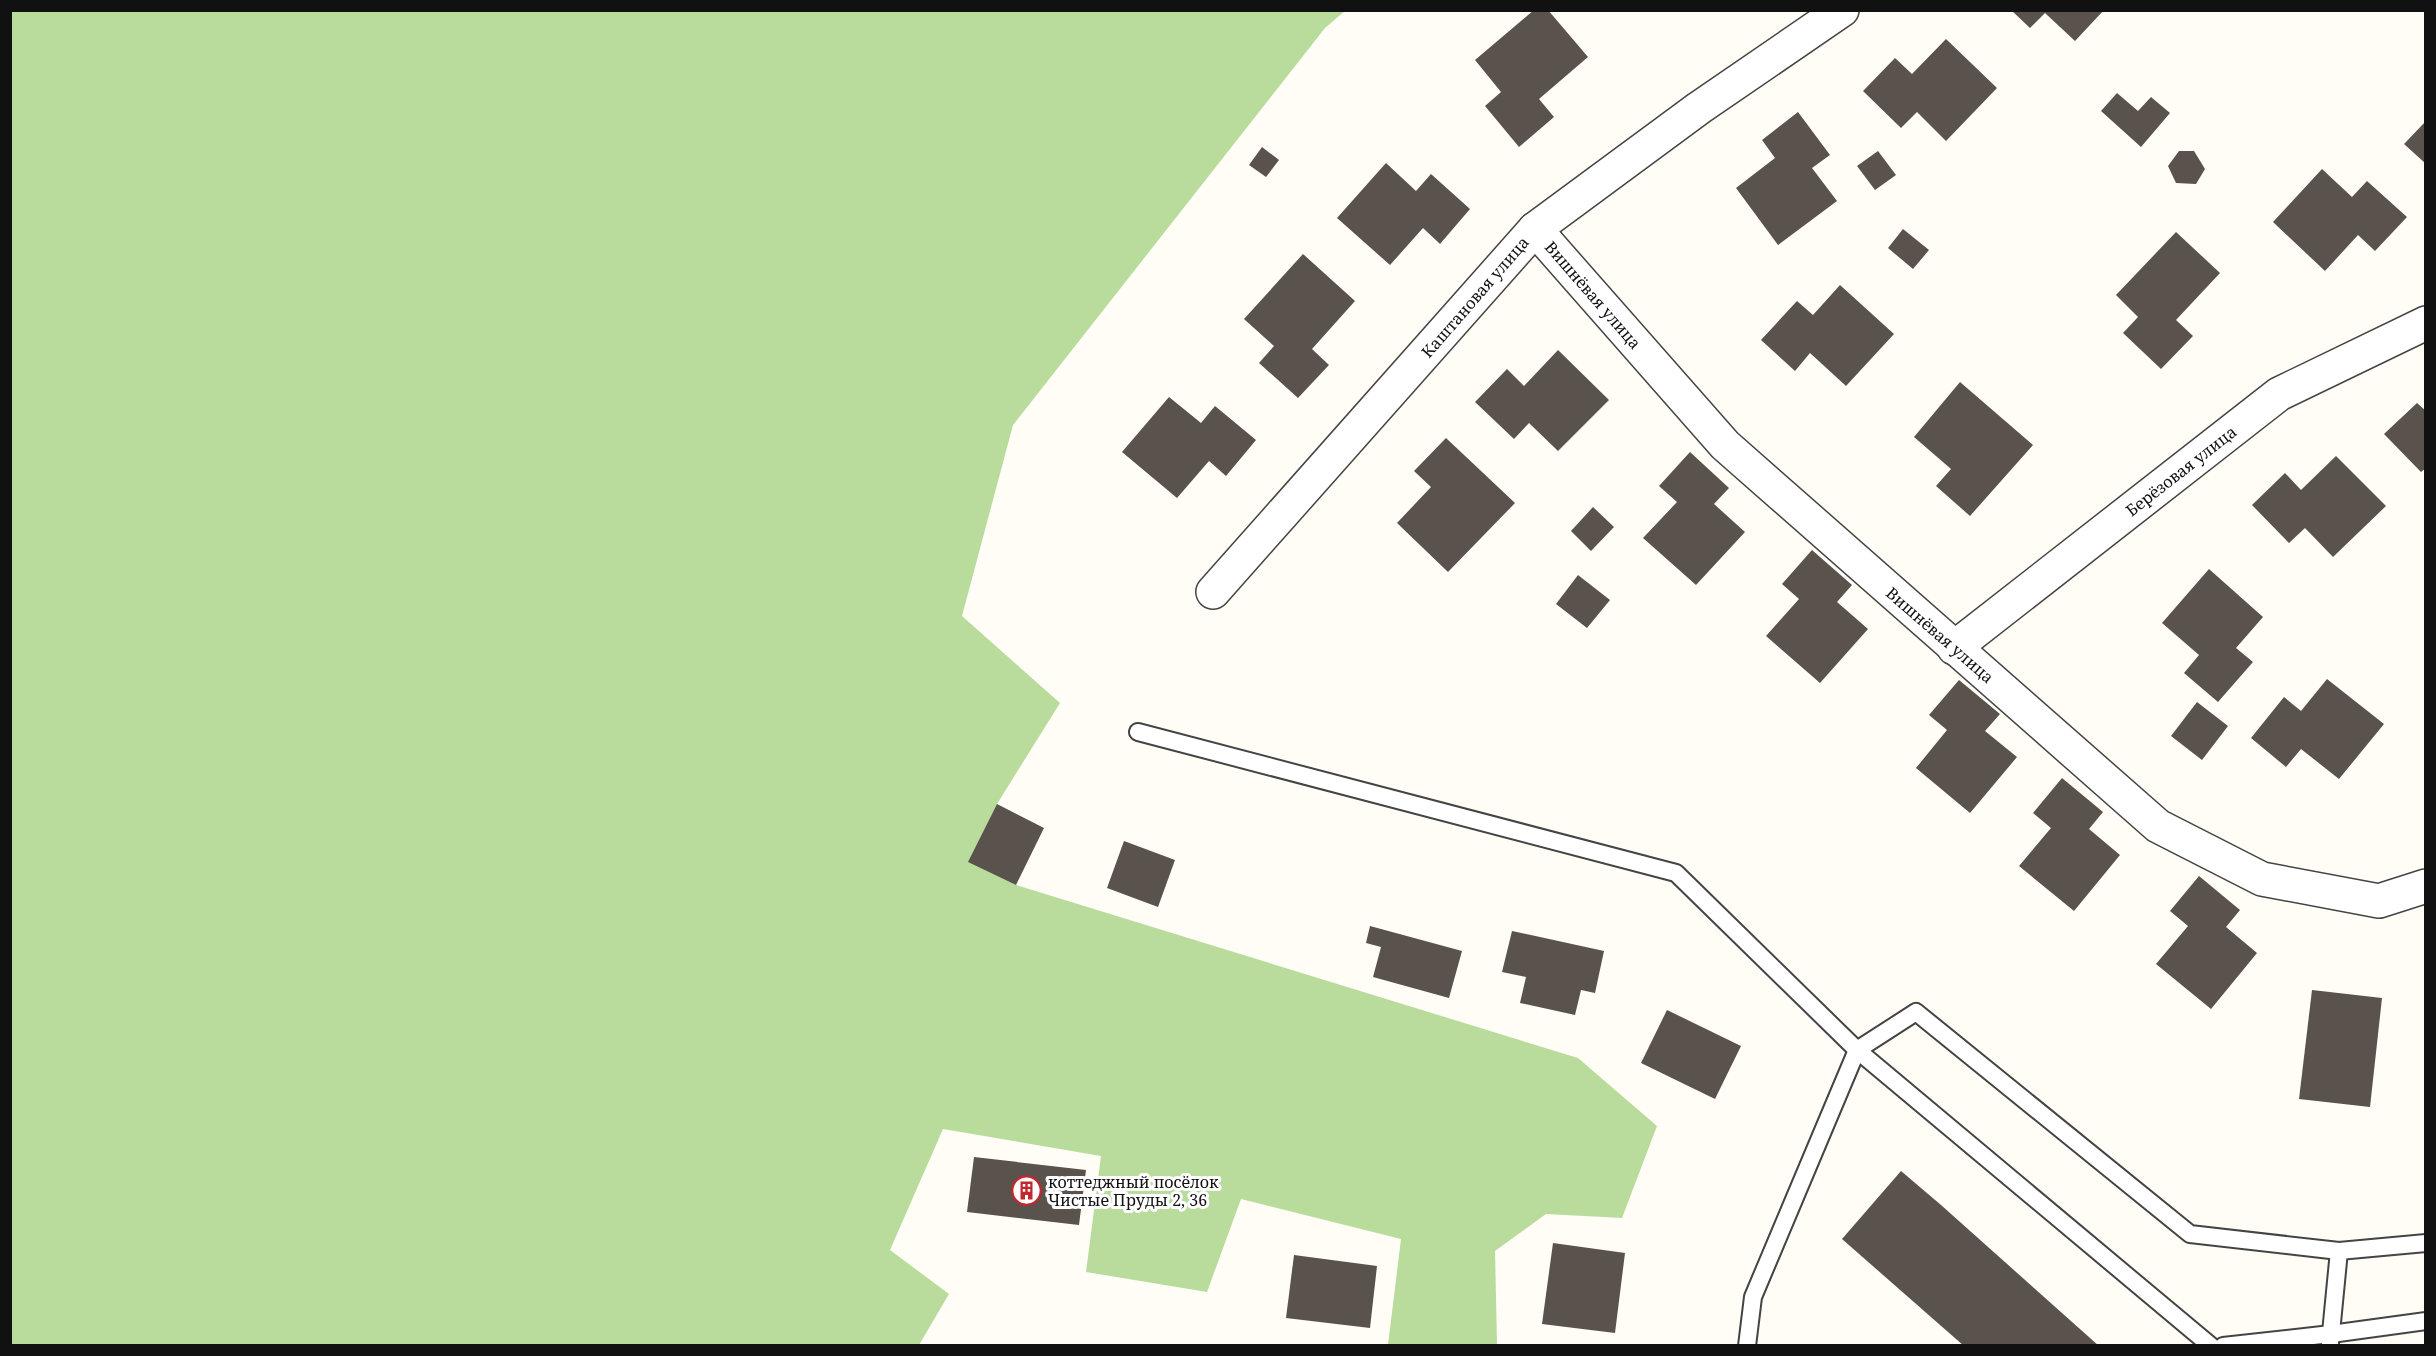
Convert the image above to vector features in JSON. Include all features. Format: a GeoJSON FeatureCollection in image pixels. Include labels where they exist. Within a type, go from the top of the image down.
{"type":"FeatureCollection","features":[{"type":"Feature","properties":{"kind":"street","name":"Каштановая улица"},"geometry":{"type":"LineString","coordinates":[[1213,592],[1535,229],[1699,108],[1842,10]]}},
{"type":"Feature","properties":{"kind":"street","name":"Вишнёвая улица"},"geometry":{"type":"LineString","coordinates":[[1535,229],[1725,445],[2158,826],[2262,879],[2379,901],[2426,886]]}},
{"type":"Feature","properties":{"kind":"street","name":"Берёзовая улица"},"geometry":{"type":"LineString","coordinates":[[1954,648],[2279,394],[2426,323]]}},
{"type":"Feature","properties":{"kind":"lane"},"geometry":{"type":"LineString","coordinates":[[1138,732],[1676,873],[1857,1050],[2211,1346]]}},
{"type":"Feature","properties":{"kind":"lane"},"geometry":{"type":"LineString","coordinates":[[1747,1346],[1753,1297],[1857,1050],[1916,1012],[2190,1234],[2339,1251],[2426,1243]]}},
{"type":"Feature","properties":{"kind":"lane"},"geometry":{"type":"LineString","coordinates":[[2330,1340],[2339,1251]]}},
{"type":"Feature","properties":{"kind":"lane"},"geometry":{"type":"LineString","coordinates":[[2223,1346],[2330,1340],[2426,1321]]}},
{"type":"Feature","properties":{"kind":"green space"},"geometry":{"type":"Polygon","coordinates":[[[10,11],[1345,11],[1325,28],[1013,425],[962,616],[1060,703],[997,804],[969,862],[1016,885],[1578,1058],[1657,1126],[1622,1218],[1546,1214],[1495,1251],[1497,1345],[1388,1345],[1401,1239],[1241,1199],[1207,1292],[1086,1272],[1101,1156],[943,1129],[890,1250],[949,1294],[919,1345],[11,1345],[10,11]]]}},
{"type":"Feature","properties":{"kind":"building"},"geometry":{"type":"Polygon","coordinates":[[[1534,10],[1548,10],[1588,57],[1539,99],[1554,117],[1519,147],[1485,106],[1501,92],[1475,60],[1534,10]]]}},
{"type":"Feature","properties":{"kind":"building"},"geometry":{"type":"Polygon","coordinates":[[[2011,10],[2104,10],[2075,41],[2045,13],[2030,28],[2011,10]]]}},
{"type":"Feature","properties":{"kind":"building"},"geometry":{"type":"Polygon","coordinates":[[[1946,39],[1997,88],[1946,141],[1917,112],[1901,128],[1863,91],[1895,58],[1912,74],[1946,39]]]}},
{"type":"Feature","properties":{"kind":"building"},"geometry":{"type":"Polygon","coordinates":[[[2117,93],[2138,111],[2151,97],[2170,113],[2141,147],[2101,111],[2117,93]]]}},
{"type":"Feature","properties":{"kind":"building"},"geometry":{"type":"Polygon","coordinates":[[[1798,112],[1830,155],[1812,168],[1837,201],[1778,245],[1736,188],[1775,158],[1762,140],[1798,112]]]}},
{"type":"Feature","properties":{"kind":"building"},"geometry":{"type":"Polygon","coordinates":[[[2426,121],[2426,164],[2404,144],[2426,121]]]}},
{"type":"Feature","properties":{"kind":"building"},"geometry":{"type":"Polygon","coordinates":[[[1262,147],[1279,160],[1266,177],[1249,165],[1262,147]]]}},
{"type":"Feature","properties":{"kind":"building"},"geometry":{"type":"Polygon","coordinates":[[[1878,151],[1896,175],[1875,190],[1857,166],[1878,151]]]}},
{"type":"Feature","properties":{"kind":"building"},"geometry":{"type":"Polygon","coordinates":[[[2179,151],[2194,151],[2205,169],[2196,184],[2176,183],[2168,166],[2179,151]]]}},
{"type":"Feature","properties":{"kind":"building"},"geometry":{"type":"Polygon","coordinates":[[[1386,163],[1416,191],[1431,174],[1470,209],[1440,244],[1423,228],[1390,265],[1337,218],[1386,163]]]}},
{"type":"Feature","properties":{"kind":"building"},"geometry":{"type":"Polygon","coordinates":[[[2322,169],[2352,197],[2367,181],[2407,217],[2375,251],[2358,235],[2325,271],[2273,222],[2322,169]]]}},
{"type":"Feature","properties":{"kind":"building"},"geometry":{"type":"Polygon","coordinates":[[[1903,229],[1929,250],[1913,269],[1888,248],[1903,229]]]}},
{"type":"Feature","properties":{"kind":"building"},"geometry":{"type":"Polygon","coordinates":[[[2176,232],[2220,273],[2176,320],[2193,336],[2161,369],[2123,333],[2138,317],[2116,295],[2176,232]]]}},
{"type":"Feature","properties":{"kind":"building"},"geometry":{"type":"Polygon","coordinates":[[[1303,254],[1355,301],[1312,349],[1329,365],[1298,398],[1259,363],[1274,346],[1244,319],[1303,254]]]}},
{"type":"Feature","properties":{"kind":"building"},"geometry":{"type":"Polygon","coordinates":[[[1840,285],[1894,334],[1846,386],[1810,353],[1795,371],[1761,340],[1797,301],[1813,315],[1840,285]]]}},
{"type":"Feature","properties":{"kind":"building"},"geometry":{"type":"Polygon","coordinates":[[[1558,350],[1609,400],[1558,451],[1529,423],[1514,439],[1475,402],[1507,369],[1524,386],[1558,350]]]}},
{"type":"Feature","properties":{"kind":"building"},"geometry":{"type":"Polygon","coordinates":[[[1960,382],[2033,445],[1970,516],[1936,486],[1951,469],[1914,437],[1960,382]]]}},
{"type":"Feature","properties":{"kind":"building"},"geometry":{"type":"Polygon","coordinates":[[[1169,397],[1201,423],[1215,406],[1256,440],[1226,476],[1209,461],[1177,498],[1122,452],[1169,397]]]}},
{"type":"Feature","properties":{"kind":"building"},"geometry":{"type":"Polygon","coordinates":[[[2417,403],[2426,411],[2426,468],[2421,472],[2384,434],[2417,403]]]}},
{"type":"Feature","properties":{"kind":"building"},"geometry":{"type":"Polygon","coordinates":[[[1446,438],[1515,503],[1448,572],[1397,523],[1431,487],[1414,471],[1446,438]]]}},
{"type":"Feature","properties":{"kind":"building"},"geometry":{"type":"Polygon","coordinates":[[[1690,452],[1729,488],[1714,504],[1745,532],[1696,585],[1643,538],[1677,502],[1659,486],[1690,452]]]}},
{"type":"Feature","properties":{"kind":"building"},"geometry":{"type":"Polygon","coordinates":[[[2336,456],[2386,506],[2333,557],[2305,528],[2289,543],[2252,505],[2285,473],[2301,490],[2336,456]]]}},
{"type":"Feature","properties":{"kind":"building"},"geometry":{"type":"Polygon","coordinates":[[[1593,507],[1614,527],[1591,551],[1571,531],[1593,507]]]}},
{"type":"Feature","properties":{"kind":"building"},"geometry":{"type":"Polygon","coordinates":[[[1812,550],[1852,585],[1837,602],[1868,629],[1820,683],[1766,636],[1799,599],[1782,584],[1812,550]]]}},
{"type":"Feature","properties":{"kind":"building"},"geometry":{"type":"Polygon","coordinates":[[[2209,569],[2263,617],[2236,648],[2253,662],[2218,702],[2184,673],[2199,655],[2162,623],[2209,569]]]}},
{"type":"Feature","properties":{"kind":"building"},"geometry":{"type":"Polygon","coordinates":[[[1578,575],[1610,600],[1587,628],[1556,604],[1578,575]]]}},
{"type":"Feature","properties":{"kind":"building"},"geometry":{"type":"Polygon","coordinates":[[[2327,679],[2384,724],[2339,779],[2301,749],[2286,767],[2251,738],[2284,697],[2301,711],[2327,679]]]}},
{"type":"Feature","properties":{"kind":"building"},"geometry":{"type":"Polygon","coordinates":[[[1959,680],[2000,714],[1985,731],[2017,757],[1970,813],[1916,768],[1947,730],[1929,715],[1959,680]]]}},
{"type":"Feature","properties":{"kind":"building"},"geometry":{"type":"Polygon","coordinates":[[[2197,702],[2228,726],[2202,760],[2171,736],[2197,702]]]}},
{"type":"Feature","properties":{"kind":"building"},"geometry":{"type":"Polygon","coordinates":[[[2062,778],[2103,812],[2089,829],[2120,855],[2074,911],[2019,866],[2051,828],[2033,813],[2062,778]]]}},
{"type":"Feature","properties":{"kind":"building"},"geometry":{"type":"Polygon","coordinates":[[[997,804],[1044,828],[1016,885],[968,862],[997,804]]]}},
{"type":"Feature","properties":{"kind":"building"},"geometry":{"type":"Polygon","coordinates":[[[1124,841],[1175,860],[1158,907],[1107,888],[1124,841]]]}},
{"type":"Feature","properties":{"kind":"building"},"geometry":{"type":"Polygon","coordinates":[[[2199,876],[2240,910],[2226,927],[2257,953],[2211,1009],[2156,964],[2188,926],[2170,911],[2199,876]]]}},
{"type":"Feature","properties":{"kind":"building"},"geometry":{"type":"Polygon","coordinates":[[[1370,926],[1462,951],[1449,998],[1373,977],[1381,947],[1366,943],[1370,926]]]}},
{"type":"Feature","properties":{"kind":"building"},"geometry":{"type":"Polygon","coordinates":[[[1512,931],[1604,951],[1595,993],[1581,990],[1575,1015],[1520,1003],[1526,977],[1502,972],[1512,931]]]}},
{"type":"Feature","properties":{"kind":"building"},"geometry":{"type":"Polygon","coordinates":[[[2312,990],[2382,998],[2370,1107],[2299,1099],[2312,990]]]}},
{"type":"Feature","properties":{"kind":"building"},"geometry":{"type":"Polygon","coordinates":[[[1667,1010],[1741,1046],[1715,1099],[1641,1063],[1667,1010]]]}},
{"type":"Feature","properties":{"kind":"building","name":"коттеджный посёлок Чистые Пруды 2, 36"},"geometry":{"type":"Polygon","coordinates":[[[974,1157],[1086,1170],[1079,1225],[967,1212],[974,1157]]]}},
{"type":"Feature","properties":{"kind":"building"},"geometry":{"type":"Polygon","coordinates":[[[1901,1171],[2099,1346],[1964,1346],[1842,1239],[1901,1171]]]}},
{"type":"Feature","properties":{"kind":"building"},"geometry":{"type":"Polygon","coordinates":[[[1553,1243],[1625,1253],[1615,1333],[1542,1324],[1553,1243]]]}},
{"type":"Feature","properties":{"kind":"building"},"geometry":{"type":"Polygon","coordinates":[[[1294,1255],[1377,1266],[1370,1328],[1286,1318],[1294,1255]]]}},
{"type":"Feature","properties":{"kind":"place","name":"коттеджный посёлок Чистые Пруды 2, 36"},"geometry":{"type":"Point","coordinates":[1027,1191]}}]}
